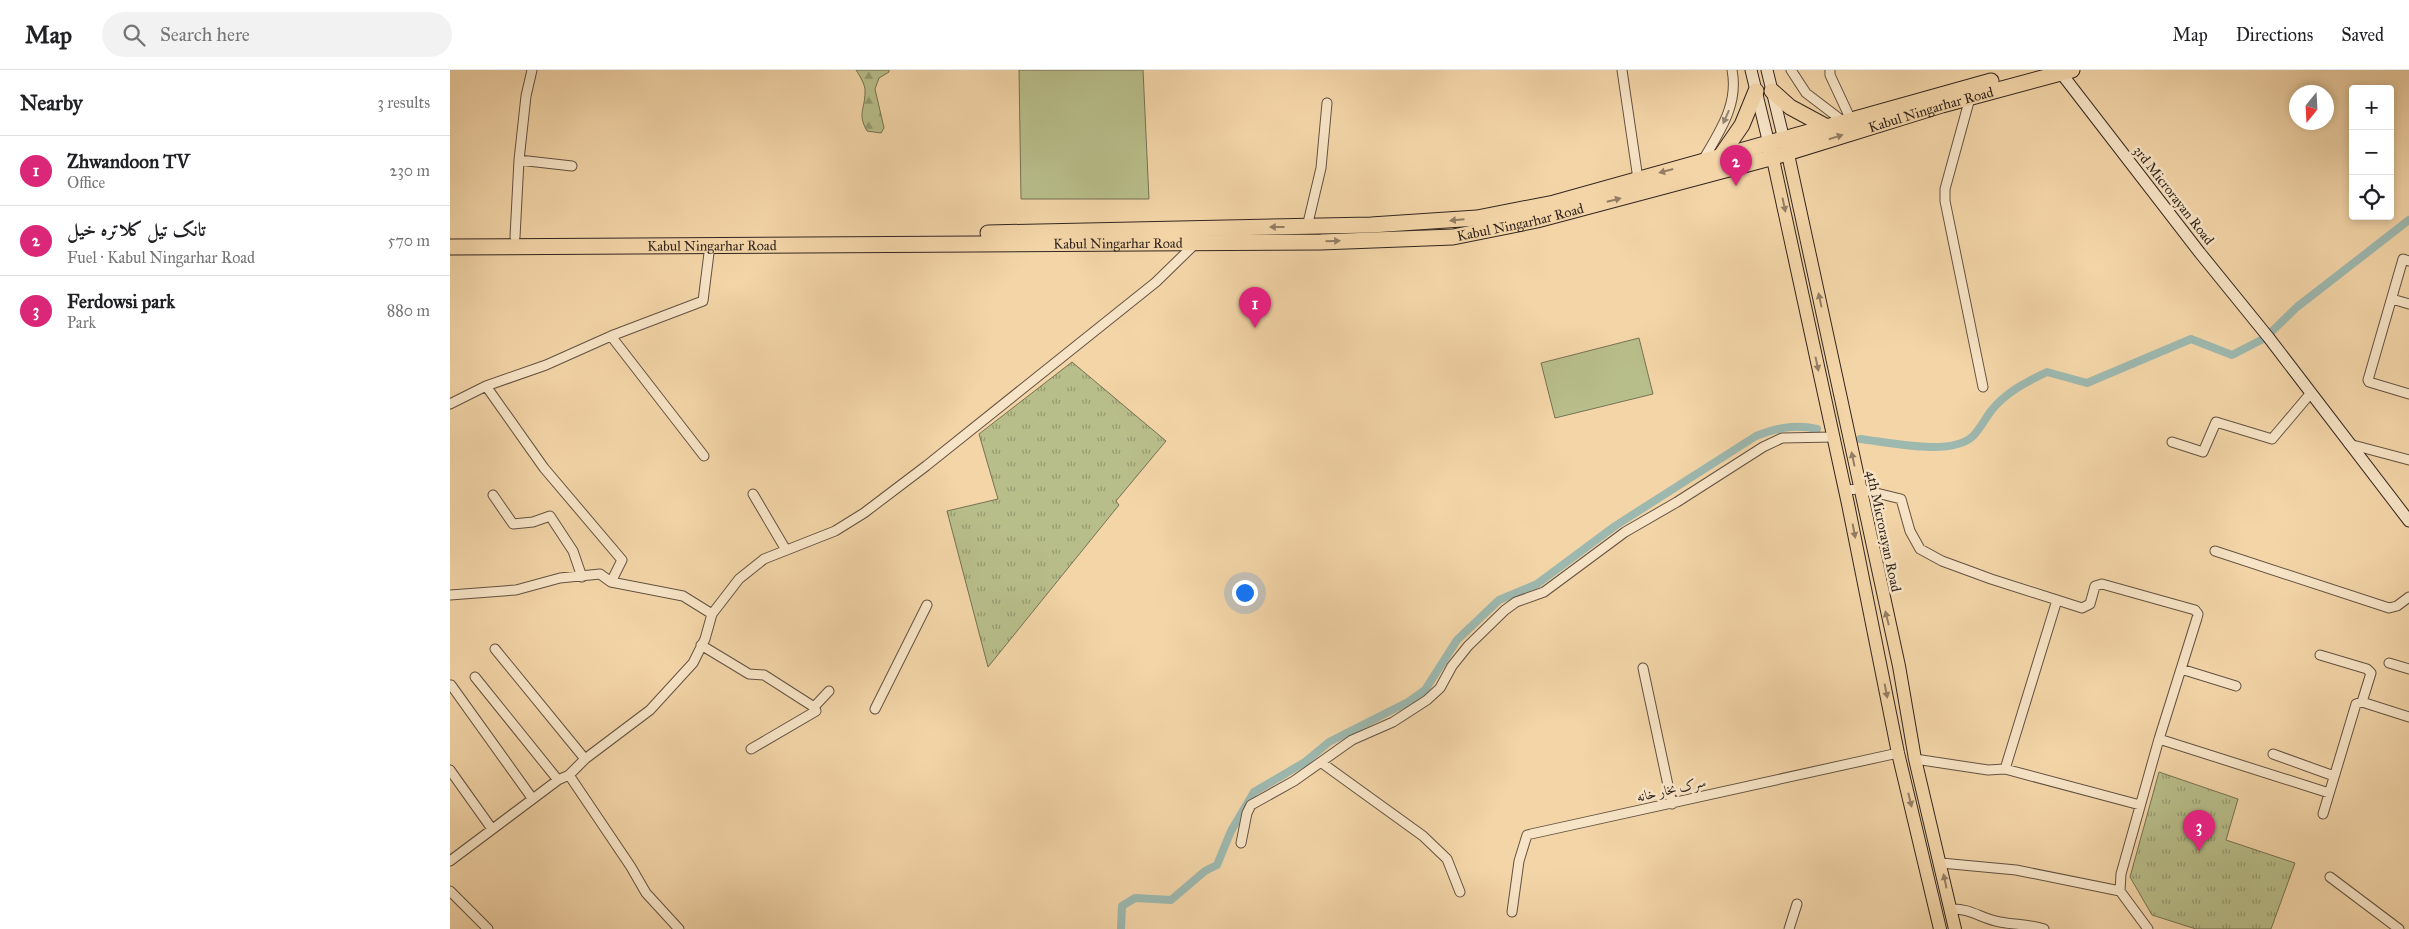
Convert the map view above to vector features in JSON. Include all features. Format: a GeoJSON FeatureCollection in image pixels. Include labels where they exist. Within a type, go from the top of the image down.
{"type":"FeatureCollection","features":[{"type":"Feature","properties":{"kind":"highway","name":"Kabul Ningarhar Road"},"geometry":{"type":"LineString","coordinates":[[1787,146],[1827,127],[2034,70]]}},
{"type":"Feature","properties":{"kind":"highway","name":"Kabul Ningarhar Road"},"geometry":{"type":"LineString","coordinates":[[450,247],[710,246],[1200,236],[1349,241],[1453,237],[1536,220],[1772,150],[2067,72]]}},
{"type":"Feature","properties":{"kind":"highway"},"geometry":{"type":"LineString","coordinates":[[1720,157],[1742,126],[1756,91]]}},
{"type":"Feature","properties":{"kind":"highway"},"geometry":{"type":"LineString","coordinates":[[1772,91],[1790,107],[1827,127]]}},
{"type":"Feature","properties":{"kind":"highway","name":"Kabul Ningarhar Road"},"geometry":{"type":"LineString","coordinates":[[450,238],[1150,230],[1200,236],[1218,227],[1307,227],[1477,218],[1554,203],[1720,157],[1772,150]]}},
{"type":"Feature","properties":{"kind":"main road","name":"4th Microrayan Road"},"geometry":{"type":"LineString","coordinates":[[1787,146],[1899,666],[1915,759],[1955,929]]}},
{"type":"Feature","properties":{"kind":"main road"},"geometry":{"type":"LineString","coordinates":[[1772,150],[1845,490],[1898,753],[1940,929]]}},
{"type":"Feature","properties":{"kind":"street"},"geometry":{"type":"LineString","coordinates":[[515,237],[518,160],[526,96],[532,70]]}},
{"type":"Feature","properties":{"kind":"street"},"geometry":{"type":"LineString","coordinates":[[1622,70],[1638,179]]}},
{"type":"Feature","properties":{"kind":"street"},"geometry":{"type":"LineString","coordinates":[[1702,162],[1726,120],[1733,100],[1732,70]]}},
{"type":"Feature","properties":{"kind":"street"},"geometry":{"type":"LineString","coordinates":[[1751,70],[1772,150]]}},
{"type":"Feature","properties":{"kind":"street"},"geometry":{"type":"LineString","coordinates":[[1766,70],[1787,146]]}},
{"type":"Feature","properties":{"kind":"street"},"geometry":{"type":"LineString","coordinates":[[1791,70],[1806,93],[1848,121]]}},
{"type":"Feature","properties":{"kind":"street"},"geometry":{"type":"LineString","coordinates":[[1830,70],[1830,75],[1848,121]]}},
{"type":"Feature","properties":{"kind":"street","name":"3rd Microrayan Road"},"geometry":{"type":"LineString","coordinates":[[2067,72],[2200,253],[2268,336],[2310,394],[2409,521]]}},
{"type":"Feature","properties":{"kind":"street"},"geometry":{"type":"LineString","coordinates":[[1970,98],[1945,189],[1945,201],[1983,387]]}},
{"type":"Feature","properties":{"kind":"street"},"geometry":{"type":"LineString","coordinates":[[1307,227],[1321,168],[1327,103]]}},
{"type":"Feature","properties":{"kind":"street"},"geometry":{"type":"LineString","coordinates":[[518,160],[572,166]]}},
{"type":"Feature","properties":{"kind":"street"},"geometry":{"type":"LineString","coordinates":[[451,857],[492,829],[532,798],[558,780],[569,775],[585,759],[650,710],[693,663],[705,639],[712,614],[739,579],[764,559],[835,531],[864,513],[926,466],[1156,282],[1200,236]]}},
{"type":"Feature","properties":{"kind":"street"},"geometry":{"type":"LineString","coordinates":[[450,404],[486,386],[546,365],[611,336],[703,301],[710,246]]}},
{"type":"Feature","properties":{"kind":"street"},"geometry":{"type":"LineString","coordinates":[[2409,261],[2403,259],[2368,380],[2369,382],[2409,394]]}},
{"type":"Feature","properties":{"kind":"street"},"geometry":{"type":"LineString","coordinates":[[2392,298],[2409,304]]}},
{"type":"Feature","properties":{"kind":"street"},"geometry":{"type":"LineString","coordinates":[[611,336],[704,456]]}},
{"type":"Feature","properties":{"kind":"street"},"geometry":{"type":"LineString","coordinates":[[486,386],[544,468],[622,560],[611,582]]}},
{"type":"Feature","properties":{"kind":"street"},"geometry":{"type":"LineString","coordinates":[[2172,442],[2203,452],[2216,422],[2272,439],[2310,394]]}},
{"type":"Feature","properties":{"kind":"street"},"geometry":{"type":"LineString","coordinates":[[1241,843],[1247,813],[1251,805],[1322,763],[1363,733],[1393,722],[1427,700],[1440,688],[1452,666],[1468,646],[1505,610],[1516,602],[1544,592],[1625,532],[1677,502],[1735,464],[1782,438],[1833,437]]}},
{"type":"Feature","properties":{"kind":"street"},"geometry":{"type":"LineString","coordinates":[[2349,444],[2409,460]]}},
{"type":"Feature","properties":{"kind":"street"},"geometry":{"type":"LineString","coordinates":[[1845,490],[1860,489],[1901,499],[1910,531],[1920,550],[1942,561],[1990,579],[2082,608],[2090,604],[2095,586],[2102,584],[2196,610],[2198,614],[2159,739],[2121,874],[2120,891],[2148,929]]}},
{"type":"Feature","properties":{"kind":"street"},"geometry":{"type":"LineString","coordinates":[[753,494],[786,550]]}},
{"type":"Feature","properties":{"kind":"street"},"geometry":{"type":"LineString","coordinates":[[493,495],[513,524],[533,522],[550,516],[573,551],[582,577]]}},
{"type":"Feature","properties":{"kind":"street"},"geometry":{"type":"LineString","coordinates":[[2215,551],[2389,608],[2397,606],[2409,597]]}},
{"type":"Feature","properties":{"kind":"street"},"geometry":{"type":"LineString","coordinates":[[450,595],[516,590],[560,578],[600,574],[611,582],[683,596],[712,614]]}},
{"type":"Feature","properties":{"kind":"street"},"geometry":{"type":"LineString","coordinates":[[2005,769],[2058,600]]}},
{"type":"Feature","properties":{"kind":"street"},"geometry":{"type":"LineString","coordinates":[[875,708],[928,604]]}},
{"type":"Feature","properties":{"kind":"street"},"geometry":{"type":"LineString","coordinates":[[701,645],[749,674],[764,675],[814,706],[816,711],[750,749]]}},
{"type":"Feature","properties":{"kind":"street"},"geometry":{"type":"LineString","coordinates":[[495,649],[585,759]]}},
{"type":"Feature","properties":{"kind":"street"},"geometry":{"type":"LineString","coordinates":[[2320,655],[2367,669],[2371,672],[2362,702]]}},
{"type":"Feature","properties":{"kind":"street"},"geometry":{"type":"LineString","coordinates":[[2389,663],[2409,669]]}},
{"type":"Feature","properties":{"kind":"street"},"geometry":{"type":"LineString","coordinates":[[1643,668],[1672,804]]}},
{"type":"Feature","properties":{"kind":"street"},"geometry":{"type":"LineString","coordinates":[[2181,669],[2236,686]]}},
{"type":"Feature","properties":{"kind":"street"},"geometry":{"type":"LineString","coordinates":[[475,677],[558,780]]}},
{"type":"Feature","properties":{"kind":"street"},"geometry":{"type":"LineString","coordinates":[[451,685],[532,798]]}},
{"type":"Feature","properties":{"kind":"street"},"geometry":{"type":"LineString","coordinates":[[814,706],[830,691]]}},
{"type":"Feature","properties":{"kind":"street"},"geometry":{"type":"LineString","coordinates":[[2323,814],[2356,704],[2362,702],[2409,717]]}},
{"type":"Feature","properties":{"kind":"street"},"geometry":{"type":"LineString","coordinates":[[2159,739],[2329,793]]}},
{"type":"Feature","properties":{"kind":"street","name":"سرک بخار خانه"},"geometry":{"type":"LineString","coordinates":[[1512,912],[1519,861],[1527,835],[1898,753]]}},
{"type":"Feature","properties":{"kind":"street"},"geometry":{"type":"LineString","coordinates":[[2273,754],[2334,776]]}},
{"type":"Feature","properties":{"kind":"street"},"geometry":{"type":"LineString","coordinates":[[1915,759],[1979,769],[2005,769],[2140,805]]}},
{"type":"Feature","properties":{"kind":"street"},"geometry":{"type":"LineString","coordinates":[[1322,763],[1423,836],[1447,859],[1460,892]]}},
{"type":"Feature","properties":{"kind":"street"},"geometry":{"type":"LineString","coordinates":[[450,770],[492,829]]}},
{"type":"Feature","properties":{"kind":"street"},"geometry":{"type":"LineString","coordinates":[[569,775],[631,867],[646,893],[680,929]]}},
{"type":"Feature","properties":{"kind":"street"},"geometry":{"type":"LineString","coordinates":[[1941,863],[2016,870],[2120,891]]}},
{"type":"Feature","properties":{"kind":"street"},"geometry":{"type":"LineString","coordinates":[[2330,877],[2399,929]]}},
{"type":"Feature","properties":{"kind":"street"},"geometry":{"type":"LineString","coordinates":[[450,891],[488,929]]}},
{"type":"Feature","properties":{"kind":"street"},"geometry":{"type":"LineString","coordinates":[[1788,929],[1797,904]]}},
{"type":"Feature","properties":{"kind":"street"},"geometry":{"type":"LineString","coordinates":[[1951,909],[1963,908],[1993,921],[2030,924],[2044,929]]}},
{"type":"Feature","properties":{"kind":"green space"},"geometry":{"type":"Polygon","coordinates":[[[856,70],[889,70],[889,72],[879,78],[875,89],[884,128],[881,133],[867,131],[862,120],[865,90],[856,70]]]}},
{"type":"Feature","properties":{"kind":"green space"},"geometry":{"type":"Polygon","coordinates":[[[1019,70],[1143,70],[1149,199],[1021,199],[1019,70]]]}},
{"type":"Feature","properties":{"kind":"green space"},"geometry":{"type":"Polygon","coordinates":[[[1639,338],[1653,394],[1555,418],[1541,363],[1639,338]]]}},
{"type":"Feature","properties":{"kind":"green space"},"geometry":{"type":"Polygon","coordinates":[[[1072,362],[1166,441],[1116,501],[1119,505],[988,667],[947,511],[998,499],[979,434],[1072,362]]]}},
{"type":"Feature","properties":{"kind":"green space"},"geometry":{"type":"Polygon","coordinates":[[[2159,772],[2238,799],[2226,840],[2295,863],[2271,929],[2196,929],[2152,915],[2130,877],[2159,772]]]}},
{"type":"Feature","properties":{"kind":"waterway"},"geometry":{"type":"LineString","coordinates":[[1860,439],[1919,447],[1950,446],[1963,442],[1973,436],[2003,398],[2047,372],[2087,383],[2191,339],[2232,355],[2265,338],[2297,307],[2409,220]]}},
{"type":"Feature","properties":{"kind":"waterway"},"geometry":{"type":"LineString","coordinates":[[1121,929],[1122,906],[1135,898],[1171,900],[1205,871],[1217,865],[1231,831],[1254,792],[1305,762],[1329,742],[1408,702],[1425,690],[1457,640],[1499,600],[1537,584],[1615,526],[1756,436],[1786,428],[1817,429]]}},
{"type":"Feature","properties":{"kind":"place","name":"تانک تیل کلاتره خیل"},"geometry":{"type":"Point","coordinates":[1736,186]}},
{"type":"Feature","properties":{"kind":"place","name":"Zhwandoon TV"},"geometry":{"type":"Point","coordinates":[1255,328]}},
{"type":"Feature","properties":{"kind":"place","name":"Ferdowsi park"},"geometry":{"type":"Point","coordinates":[2199,851]}}]}
